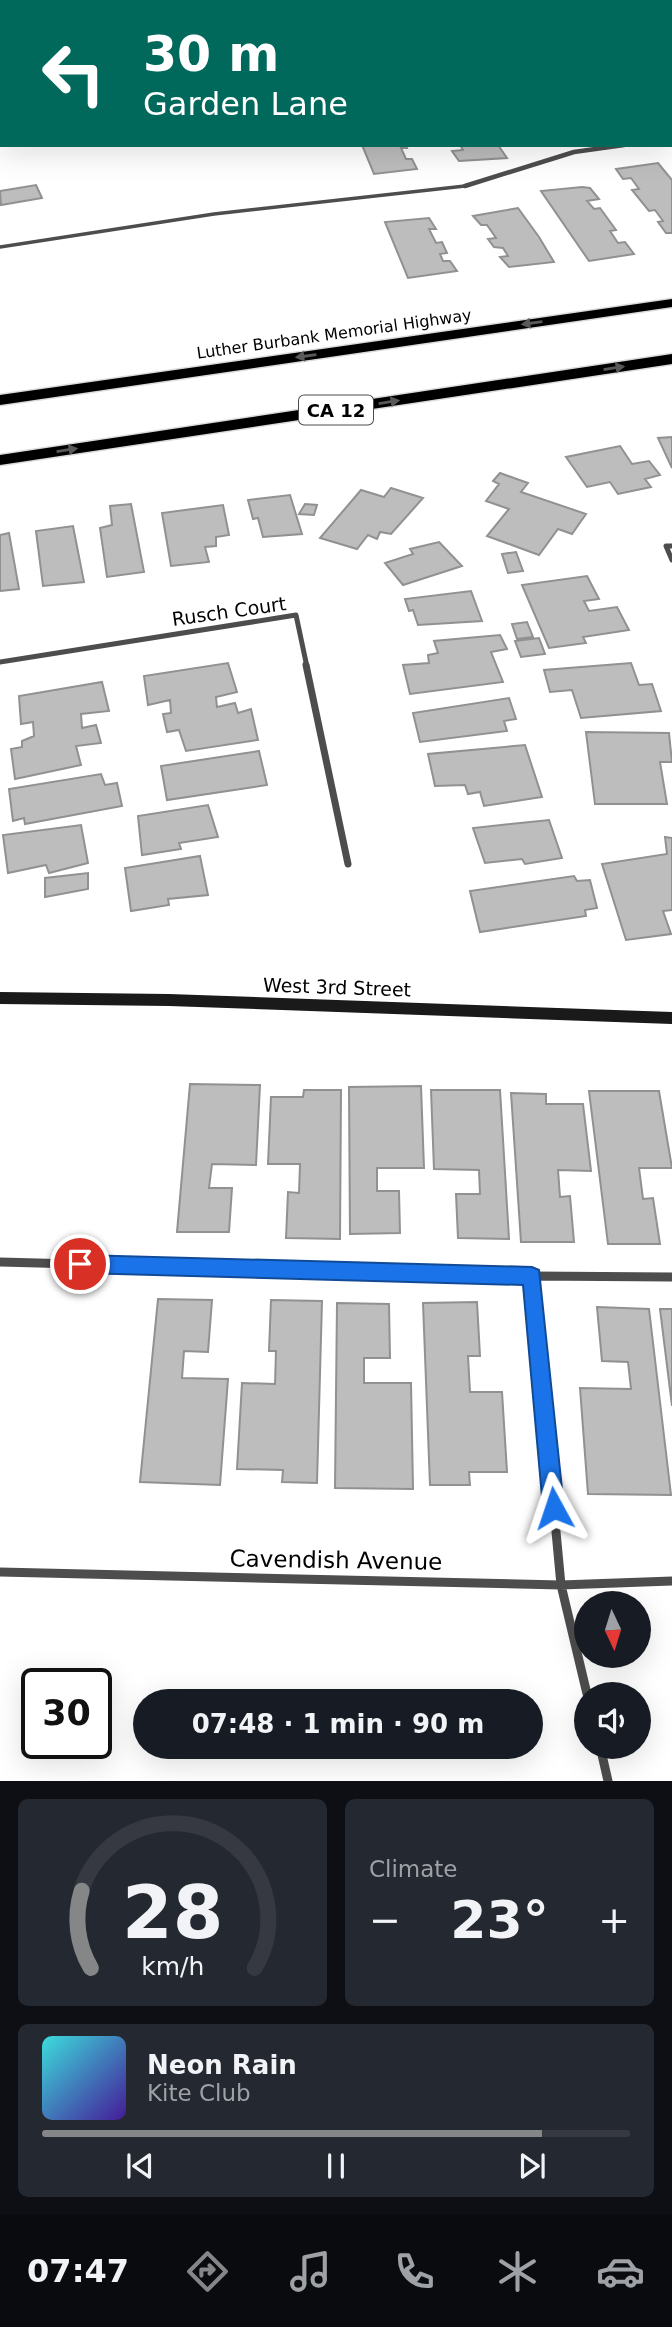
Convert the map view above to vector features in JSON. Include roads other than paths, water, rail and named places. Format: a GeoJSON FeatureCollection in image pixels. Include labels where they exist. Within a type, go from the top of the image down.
{"type":"FeatureCollection","features":[{"type":"Feature","properties":{"kind":"highway","name":"Luther Burbank Memorial Highway"},"geometry":{"type":"LineString","coordinates":[[0,400],[672,303]]}},
{"type":"Feature","properties":{"kind":"highway","name":"CA 12"},"geometry":{"type":"LineString","coordinates":[[0,460],[672,359]]}},
{"type":"Feature","properties":{"kind":"main road","name":"West 3rd Street"},"geometry":{"type":"LineString","coordinates":[[0,998],[169,1000],[672,1018]]}},
{"type":"Feature","properties":{"kind":"street"},"geometry":{"type":"LineString","coordinates":[[465,186],[574,152],[610,147]]}},
{"type":"Feature","properties":{"kind":"street"},"geometry":{"type":"LineString","coordinates":[[672,546],[666,546],[672,560]]}},
{"type":"Feature","properties":{"kind":"street","name":"Rusch Court"},"geometry":{"type":"LineString","coordinates":[[0,662],[296,615],[348,864]]}},
{"type":"Feature","properties":{"kind":"street"},"geometry":{"type":"LineString","coordinates":[[0,1262],[532,1276],[672,1277]]}},
{"type":"Feature","properties":{"kind":"street"},"geometry":{"type":"LineString","coordinates":[[532,1276],[561,1585],[584,1682]]}},
{"type":"Feature","properties":{"kind":"street","name":"Cavendish Avenue"},"geometry":{"type":"LineString","coordinates":[[0,1572],[561,1585],[672,1581]]}},
{"type":"Feature","properties":{"kind":"street"},"geometry":{"type":"LineString","coordinates":[[603,1759],[608,1781]]}},
{"type":"Feature","properties":{"kind":"lane"},"geometry":{"type":"LineString","coordinates":[[0,247],[214,214],[465,186]]}}]}
